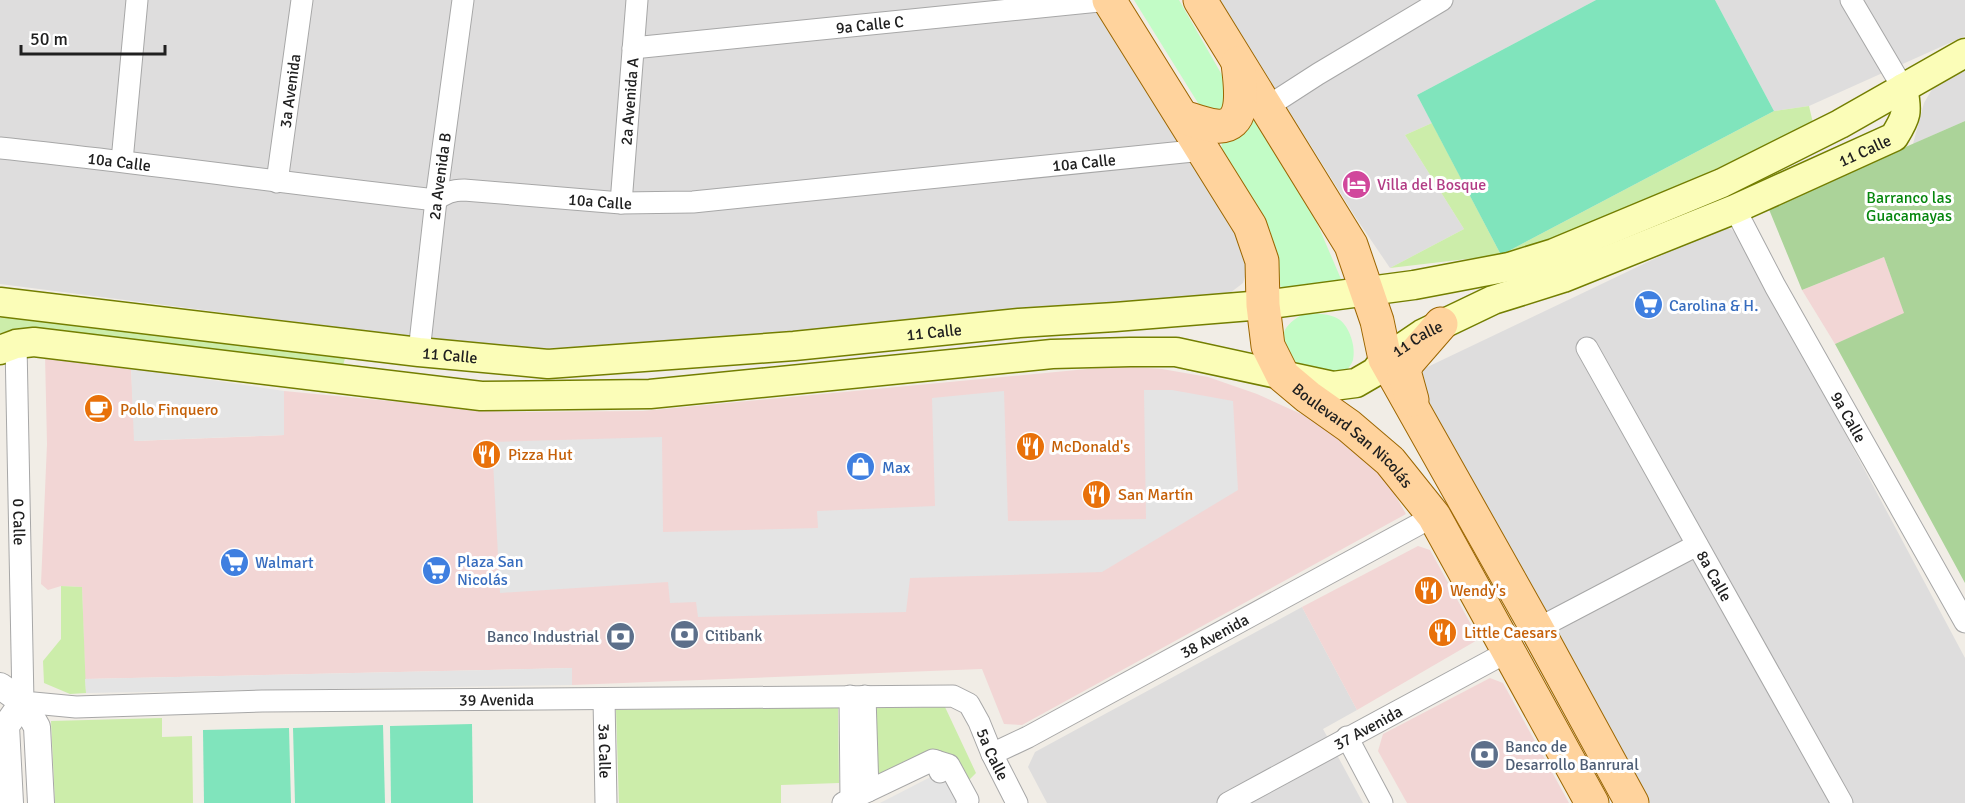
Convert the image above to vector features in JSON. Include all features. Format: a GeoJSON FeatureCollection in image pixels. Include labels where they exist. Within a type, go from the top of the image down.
{"type":"FeatureCollection","features":[{"type":"Feature","properties":{"kind":"main road","name":"Boulevard San Nicolás"},"geometry":{"type":"LineString","coordinates":[[1109,0],[1250,226],[1262,261],[1263,305],[1268,345],[1283,376],[1349,426],[1390,461],[1434,516],[1592,803]]}},
{"type":"Feature","properties":{"kind":"main road"},"geometry":{"type":"LineString","coordinates":[[1200,0],[1351,245],[1368,290],[1385,359],[1537,628],[1632,803]]}},
{"type":"Feature","properties":{"kind":"main road"},"geometry":{"type":"LineString","coordinates":[[1903,87],[1965,53]]}},
{"type":"Feature","properties":{"kind":"main road"},"geometry":{"type":"LineString","coordinates":[[1183,117],[1214,126],[1225,125],[1233,120],[1240,105],[1238,60]]}},
{"type":"Feature","properties":{"kind":"main road","name":"11 Calle"},"geometry":{"type":"LineString","coordinates":[[7,306],[419,352],[549,364],[794,346],[1019,323],[1263,305],[1414,285],[1509,267],[1554,253],[1722,183],[1839,123],[1903,87],[1907,108],[1902,124],[1893,137],[1735,209],[1563,278],[1493,300],[1422,334],[1385,359],[1375,372],[1356,383],[1333,386],[1176,352],[1074,353],[650,394],[481,396],[34,342],[8,347]]}},
{"type":"Feature","properties":{"kind":"main road"},"geometry":{"type":"LineString","coordinates":[[1418,418],[1404,371],[1408,362],[1441,324]]}},
{"type":"Feature","properties":{"kind":"street"},"geometry":{"type":"LineString","coordinates":[[122,161],[137,0]]}},
{"type":"Feature","properties":{"kind":"street","name":"3a Avenida"},"geometry":{"type":"LineString","coordinates":[[277,182],[302,0]]}},
{"type":"Feature","properties":{"kind":"street","name":"2a Avenida B"},"geometry":{"type":"LineString","coordinates":[[419,352],[436,200],[463,0]]}},
{"type":"Feature","properties":{"kind":"street","name":"2a Avenida A"},"geometry":{"type":"LineString","coordinates":[[621,203],[637,0]]}},
{"type":"Feature","properties":{"kind":"street","name":"9a Calle C"},"geometry":{"type":"LineString","coordinates":[[633,48],[1109,0]]}},
{"type":"Feature","properties":{"kind":"street"},"geometry":{"type":"LineString","coordinates":[[1267,107],[1442,0]]}},
{"type":"Feature","properties":{"kind":"street"},"geometry":{"type":"LineString","coordinates":[[1851,0],[1903,87]]}},
{"type":"Feature","properties":{"kind":"street","name":"10a Calle"},"geometry":{"type":"LineString","coordinates":[[0,148],[436,200],[454,190],[621,203],[693,202],[1203,150]]}},
{"type":"Feature","properties":{"kind":"street","name":"9a Calle"},"geometry":{"type":"LineString","coordinates":[[1735,209],[1775,286],[1965,622]]}},
{"type":"Feature","properties":{"kind":"street","name":"0 Calle"},"geometry":{"type":"LineString","coordinates":[[8,347],[23,702],[37,728],[41,803]]}},
{"type":"Feature","properties":{"kind":"street","name":"8a Calle"},"geometry":{"type":"LineString","coordinates":[[1587,348],[1842,803]]}},
{"type":"Feature","properties":{"kind":"street","name":"38 Avenida"},"geometry":{"type":"LineString","coordinates":[[992,754],[1049,726],[1434,516]]}},
{"type":"Feature","properties":{"kind":"street"},"geometry":{"type":"LineString","coordinates":[[1537,628],[1697,545]]}},
{"type":"Feature","properties":{"kind":"street","name":"37 Avenida"},"geometry":{"type":"LineString","coordinates":[[1228,803],[1509,651]]}},
{"type":"Feature","properties":{"kind":"street","name":"0 Calle"},"geometry":{"type":"LineString","coordinates":[[0,686],[23,702]]}},
{"type":"Feature","properties":{"kind":"street"},"geometry":{"type":"LineString","coordinates":[[857,696],[854,798],[933,760],[938,767],[949,765],[968,800],[967,803]]}},
{"type":"Feature","properties":{"kind":"street","name":"39 Avenida"},"geometry":{"type":"LineString","coordinates":[[23,702],[76,707],[261,701],[953,696],[969,704]]}},
{"type":"Feature","properties":{"kind":"street","name":"3a Calle"},"geometry":{"type":"LineString","coordinates":[[604,699],[606,803]]}},
{"type":"Feature","properties":{"kind":"street"},"geometry":{"type":"LineString","coordinates":[[10,803],[6,726],[23,702]]}},
{"type":"Feature","properties":{"kind":"street","name":"5a Calle"},"geometry":{"type":"LineString","coordinates":[[969,704],[1017,803]]}},
{"type":"Feature","properties":{"kind":"street"},"geometry":{"type":"LineString","coordinates":[[1347,738],[1382,803]]}},
{"type":"Feature","properties":{"kind":"shaded area"},"geometry":{"type":"Polygon","coordinates":[[[0,0],[1092,0],[1241,239],[1249,263],[1243,283],[1230,293],[640,347],[530,348],[367,331],[0,284],[0,0]]]}},
{"type":"Feature","properties":{"kind":"shaded area"},"geometry":{"type":"Polygon","coordinates":[[[1220,0],[1596,0],[1417,95],[1432,123],[1405,135],[1464,229],[1390,268],[1356,218],[1220,0]]]}},
{"type":"Feature","properties":{"kind":"shaded area"},"geometry":{"type":"Polygon","coordinates":[[[1715,0],[1965,0],[1965,36],[1809,106],[1774,111],[1715,0]]]}},
{"type":"Feature","properties":{"kind":"shaded area"},"geometry":{"type":"Polygon","coordinates":[[[1965,69],[1965,121],[1913,144],[1924,103],[1938,79],[1965,69]]]}},
{"type":"Feature","properties":{"kind":"shaded area"},"geometry":{"type":"Polygon","coordinates":[[[1717,229],[1731,229],[1745,242],[1965,658],[1965,803],[1650,803],[1420,385],[1419,371],[1717,229]]]}},
{"type":"Feature","properties":{"kind":"shaded area"},"geometry":{"type":"Polygon","coordinates":[[[1884,257],[1905,314],[1835,344],[1802,290],[1884,257]]]}},
{"type":"Feature","properties":{"kind":"shaded area"},"geometry":{"type":"Polygon","coordinates":[[[45,355],[131,368],[135,441],[284,435],[284,391],[505,412],[643,411],[1119,366],[1162,369],[1208,377],[1257,394],[1310,418],[1344,441],[1387,481],[1406,514],[1022,725],[1004,724],[982,669],[572,685],[571,668],[85,679],[82,587],[61,586],[48,590],[41,584],[47,444],[45,355]]]}},
{"type":"Feature","properties":{"kind":"shaded area"},"geometry":{"type":"Polygon","coordinates":[[[131,368],[284,391],[284,435],[134,441],[131,368]]]}},
{"type":"Feature","properties":{"kind":"shaded area"},"geometry":{"type":"Polygon","coordinates":[[[1144,390],[1172,390],[1233,401],[1238,490],[1102,572],[910,578],[906,612],[698,617],[696,602],[670,603],[668,582],[500,593],[492,442],[662,437],[663,532],[818,528],[817,511],[935,506],[932,398],[1004,391],[1008,521],[1146,519],[1144,390]]]}},
{"type":"Feature","properties":{"kind":"shaded area"},"geometry":{"type":"Polygon","coordinates":[[[1418,546],[1430,550],[1479,639],[1357,710],[1302,607],[1418,546]]]}},
{"type":"Feature","properties":{"kind":"shaded area"},"geometry":{"type":"Polygon","coordinates":[[[1302,607],[1357,710],[1323,729],[1363,803],[1047,803],[1028,767],[1035,752],[1302,607]]]}},
{"type":"Feature","properties":{"kind":"shaded area"},"geometry":{"type":"Polygon","coordinates":[[[572,668],[572,685],[86,693],[85,679],[572,668]]]}},
{"type":"Feature","properties":{"kind":"shaded area"},"geometry":{"type":"Polygon","coordinates":[[[1490,678],[1503,683],[1569,803],[1407,803],[1378,751],[1383,734],[1490,678]]]}},
{"type":"Feature","properties":{"kind":"shaded area"},"geometry":{"type":"Polygon","coordinates":[[[956,764],[977,803],[880,803],[956,764]]]}},
{"type":"Feature","properties":{"kind":"green space"},"geometry":{"type":"Polygon","coordinates":[[[1134,0],[1179,0],[1226,82],[1224,112],[1203,111],[1134,0]]]}},
{"type":"Feature","properties":{"kind":"green space"},"geometry":{"type":"Polygon","coordinates":[[[1596,0],[1715,0],[1774,111],[1501,255],[1417,95],[1596,0]]]}},
{"type":"Feature","properties":{"kind":"green space"},"geometry":{"type":"Polygon","coordinates":[[[1809,106],[1813,123],[1610,219],[1501,255],[1774,111],[1809,106]]]}},
{"type":"Feature","properties":{"kind":"green space"},"geometry":{"type":"Polygon","coordinates":[[[1254,109],[1302,188],[1341,279],[1338,286],[1282,291],[1221,151],[1222,142],[1254,109]]]}},
{"type":"Feature","properties":{"kind":"green space","name":"Barranco las Guacamayas"},"geometry":{"type":"Polygon","coordinates":[[[1965,121],[1965,583],[1835,344],[1904,313],[1884,257],[1802,290],[1768,207],[1965,121]]]}},
{"type":"Feature","properties":{"kind":"green space"},"geometry":{"type":"Polygon","coordinates":[[[1432,123],[1501,255],[1390,268],[1464,229],[1405,135],[1432,123]]]}},
{"type":"Feature","properties":{"kind":"green space"},"geometry":{"type":"Polygon","coordinates":[[[1303,314],[1327,315],[1344,323],[1354,349],[1352,362],[1346,372],[1330,376],[1290,364],[1283,335],[1289,325],[1303,314]]]}},
{"type":"Feature","properties":{"kind":"green space"},"geometry":{"type":"Polygon","coordinates":[[[38,317],[346,355],[341,372],[35,331],[0,333],[0,318],[38,317]]]}},
{"type":"Feature","properties":{"kind":"green space"},"geometry":{"type":"Polygon","coordinates":[[[61,586],[82,587],[86,693],[70,694],[44,683],[43,661],[61,639],[61,586]]]}},
{"type":"Feature","properties":{"kind":"green space"},"geometry":{"type":"Polygon","coordinates":[[[838,705],[839,783],[781,785],[781,803],[619,803],[616,710],[838,705]]]}},
{"type":"Feature","properties":{"kind":"green space"},"geometry":{"type":"Polygon","coordinates":[[[945,707],[976,773],[967,782],[956,764],[882,775],[872,771],[871,708],[945,707]]]}},
{"type":"Feature","properties":{"kind":"green space"},"geometry":{"type":"Polygon","coordinates":[[[162,718],[162,737],[192,736],[193,803],[55,803],[51,721],[162,718]]]}},
{"type":"Feature","properties":{"kind":"green space"},"geometry":{"type":"Polygon","coordinates":[[[472,724],[473,803],[391,803],[390,726],[472,724]]]}},
{"type":"Feature","properties":{"kind":"green space"},"geometry":{"type":"Polygon","coordinates":[[[383,725],[385,803],[295,803],[293,728],[383,725]]]}},
{"type":"Feature","properties":{"kind":"green space"},"geometry":{"type":"Polygon","coordinates":[[[289,728],[291,803],[204,803],[203,730],[289,728]]]}},
{"type":"Feature","properties":{"kind":"place","name":"Villa del Bosque"},"geometry":{"type":"Point","coordinates":[1356,184]}},
{"type":"Feature","properties":{"kind":"place","name":"Carolina & H."},"geometry":{"type":"Point","coordinates":[1648,305]}},
{"type":"Feature","properties":{"kind":"place","name":"Pollo Finquero"},"geometry":{"type":"Point","coordinates":[99,409]}},
{"type":"Feature","properties":{"kind":"place","name":"McDonald's"},"geometry":{"type":"Point","coordinates":[1030,446]}},
{"type":"Feature","properties":{"kind":"place","name":"Pizza Hut"},"geometry":{"type":"Point","coordinates":[487,454]}},
{"type":"Feature","properties":{"kind":"place","name":"Max"},"geometry":{"type":"Point","coordinates":[861,467]}},
{"type":"Feature","properties":{"kind":"place","name":"San Martín"},"geometry":{"type":"Point","coordinates":[1097,494]}},
{"type":"Feature","properties":{"kind":"place","name":"Walmart"},"geometry":{"type":"Point","coordinates":[234,562]}},
{"type":"Feature","properties":{"kind":"place","name":"Plaza San Nicolás"},"geometry":{"type":"Point","coordinates":[436,570]}},
{"type":"Feature","properties":{"kind":"place","name":"Wendy's"},"geometry":{"type":"Point","coordinates":[1429,590]}},
{"type":"Feature","properties":{"kind":"place","name":"Little Caesars"},"geometry":{"type":"Point","coordinates":[1443,632]}},
{"type":"Feature","properties":{"kind":"place","name":"Citibank"},"geometry":{"type":"Point","coordinates":[684,635]}},
{"type":"Feature","properties":{"kind":"place","name":"Banco Industrial"},"geometry":{"type":"Point","coordinates":[620,636]}},
{"type":"Feature","properties":{"kind":"place","name":"Banco de Desarrollo Banrural"},"geometry":{"type":"Point","coordinates":[1484,755]}}]}
